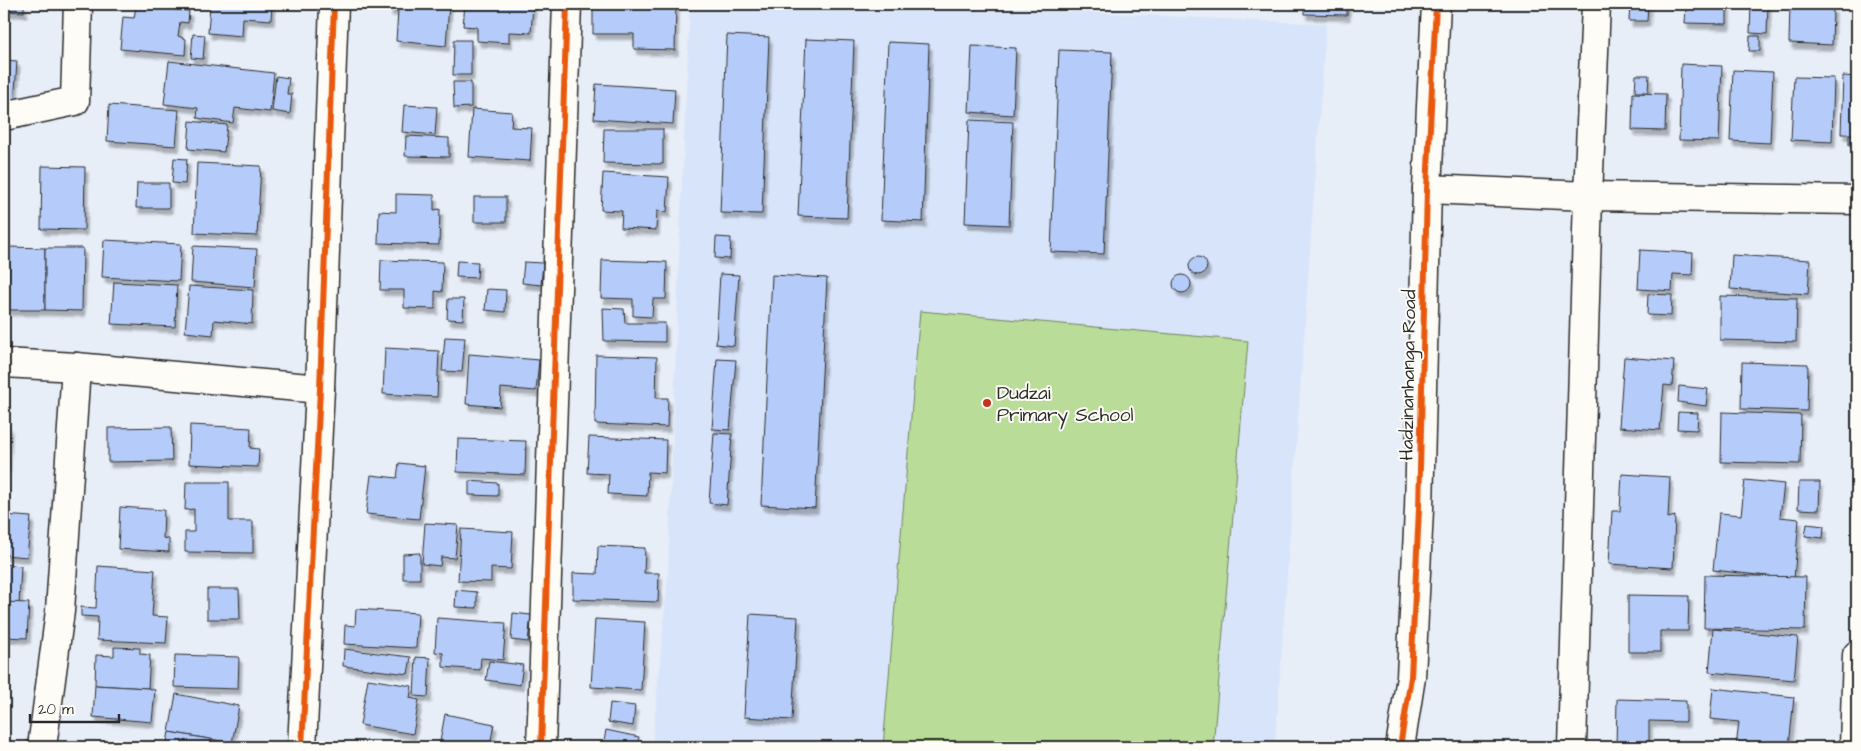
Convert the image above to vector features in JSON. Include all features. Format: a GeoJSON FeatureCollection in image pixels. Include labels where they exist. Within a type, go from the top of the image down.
{"type":"FeatureCollection","features":[{"type":"Feature","properties":{"kind":"street"},"geometry":{"type":"LineString","coordinates":[[4,116],[75,101],[78,4]]}},
{"type":"Feature","properties":{"kind":"street"},"geometry":{"type":"LineString","coordinates":[[302,747],[320,389],[334,4]]}},
{"type":"Feature","properties":{"kind":"street"},"geometry":{"type":"LineString","coordinates":[[541,747],[567,4]]}},
{"type":"Feature","properties":{"kind":"street","name":"Hadzinanhanga Road"},"geometry":{"type":"LineString","coordinates":[[1400,747],[1411,677],[1419,498],[1427,189],[1436,4]]}},
{"type":"Feature","properties":{"kind":"street"},"geometry":{"type":"LineString","coordinates":[[1572,747],[1588,196],[1596,4]]}},
{"type":"Feature","properties":{"kind":"street"},"geometry":{"type":"LineString","coordinates":[[1427,189],[1588,196],[1857,200]]}},
{"type":"Feature","properties":{"kind":"street"},"geometry":{"type":"LineString","coordinates":[[4,362],[320,389]]}},
{"type":"Feature","properties":{"kind":"street"},"geometry":{"type":"LineString","coordinates":[[42,747],[60,611],[76,367]]}},
{"type":"Feature","properties":{"kind":"street"},"geometry":{"type":"LineString","coordinates":[[1854,747],[1857,655]]}},
{"type":"Feature","properties":{"kind":"shaded area","name":"Dudzai Primary School"},"geometry":{"type":"Polygon","coordinates":[[[690,4],[761,4],[1102,13],[1326,24],[1275,747],[652,747],[668,575],[690,4]]]}},
{"type":"Feature","properties":{"kind":"green space"},"geometry":{"type":"Polygon","coordinates":[[[920,311],[1248,341],[1213,747],[883,747],[920,311]]]}},
{"type":"Feature","properties":{"kind":"building"},"geometry":{"type":"Polygon","coordinates":[[[4,4],[24,4],[24,12],[4,11],[4,4]]]}},
{"type":"Feature","properties":{"kind":"building"},"geometry":{"type":"Polygon","coordinates":[[[210,4],[272,4],[271,20],[243,18],[242,36],[208,33],[210,4]]]}},
{"type":"Feature","properties":{"kind":"building"},"geometry":{"type":"Polygon","coordinates":[[[390,4],[449,4],[446,46],[396,41],[398,11],[389,10],[390,4]]]}},
{"type":"Feature","properties":{"kind":"building"},"geometry":{"type":"Polygon","coordinates":[[[465,4],[533,4],[531,33],[509,32],[509,43],[477,41],[477,27],[463,26],[465,4]]]}},
{"type":"Feature","properties":{"kind":"building"},"geometry":{"type":"Polygon","coordinates":[[[593,4],[676,4],[675,50],[634,49],[634,34],[593,34],[593,4]]]}},
{"type":"Feature","properties":{"kind":"building"},"geometry":{"type":"Polygon","coordinates":[[[1304,4],[1347,4],[1347,15],[1304,14],[1304,4]]]}},
{"type":"Feature","properties":{"kind":"building"},"geometry":{"type":"Polygon","coordinates":[[[1630,4],[1648,4],[1647,21],[1629,21],[1630,4]]]}},
{"type":"Feature","properties":{"kind":"building"},"geometry":{"type":"Polygon","coordinates":[[[1686,4],[1727,4],[1727,24],[1685,23],[1686,4]]]}},
{"type":"Feature","properties":{"kind":"building"},"geometry":{"type":"Polygon","coordinates":[[[1751,4],[1768,4],[1767,34],[1750,33],[1751,4]]]}},
{"type":"Feature","properties":{"kind":"building"},"geometry":{"type":"Polygon","coordinates":[[[1790,4],[1829,4],[1829,8],[1833,8],[1832,45],[1789,43],[1790,4]]]}},
{"type":"Feature","properties":{"kind":"building"},"geometry":{"type":"Polygon","coordinates":[[[136,6],[189,11],[188,23],[180,22],[178,36],[186,39],[185,55],[120,49],[123,17],[134,18],[136,6]]]}},
{"type":"Feature","properties":{"kind":"building"},"geometry":{"type":"Polygon","coordinates":[[[193,34],[205,35],[203,59],[191,58],[193,34]]]}},
{"type":"Feature","properties":{"kind":"building"},"geometry":{"type":"Polygon","coordinates":[[[727,35],[769,37],[762,214],[720,213],[727,35]]]}},
{"type":"Feature","properties":{"kind":"building"},"geometry":{"type":"Polygon","coordinates":[[[1750,36],[1760,36],[1760,51],[1749,51],[1750,36]]]}},
{"type":"Feature","properties":{"kind":"building"},"geometry":{"type":"Polygon","coordinates":[[[806,39],[854,41],[847,218],[798,216],[806,39]]]}},
{"type":"Feature","properties":{"kind":"building"},"geometry":{"type":"Polygon","coordinates":[[[454,40],[471,40],[471,75],[453,75],[454,40]]]}},
{"type":"Feature","properties":{"kind":"building"},"geometry":{"type":"Polygon","coordinates":[[[888,42],[929,44],[923,222],[881,220],[888,42]]]}},
{"type":"Feature","properties":{"kind":"building"},"geometry":{"type":"Polygon","coordinates":[[[972,46],[1016,48],[1013,115],[969,112],[972,46]]]}},
{"type":"Feature","properties":{"kind":"building"},"geometry":{"type":"Polygon","coordinates":[[[1059,50],[1112,52],[1104,254],[1051,252],[1059,50]]]}},
{"type":"Feature","properties":{"kind":"building"},"geometry":{"type":"Polygon","coordinates":[[[4,60],[17,61],[14,106],[4,105],[4,60]]]}},
{"type":"Feature","properties":{"kind":"building"},"geometry":{"type":"Polygon","coordinates":[[[169,61],[274,73],[270,112],[235,108],[233,123],[197,118],[198,108],[164,104],[169,61]]]}},
{"type":"Feature","properties":{"kind":"building"},"geometry":{"type":"Polygon","coordinates":[[[1681,64],[1722,66],[1719,141],[1679,140],[1681,64]]]}},
{"type":"Feature","properties":{"kind":"building"},"geometry":{"type":"Polygon","coordinates":[[[1733,70],[1773,72],[1770,143],[1730,141],[1733,70]]]}},
{"type":"Feature","properties":{"kind":"building"},"geometry":{"type":"Polygon","coordinates":[[[1636,75],[1649,75],[1648,92],[1635,92],[1636,75]]]}},
{"type":"Feature","properties":{"kind":"building"},"geometry":{"type":"Polygon","coordinates":[[[276,76],[289,78],[287,94],[292,94],[290,114],[272,111],[276,76]]]}},
{"type":"Feature","properties":{"kind":"building"},"geometry":{"type":"Polygon","coordinates":[[[1843,76],[1857,77],[1857,134],[1841,134],[1843,76]]]}},
{"type":"Feature","properties":{"kind":"building"},"geometry":{"type":"Polygon","coordinates":[[[1794,77],[1834,78],[1832,142],[1791,140],[1794,77]]]}},
{"type":"Feature","properties":{"kind":"building"},"geometry":{"type":"Polygon","coordinates":[[[453,82],[471,82],[471,107],[454,108],[453,82]]]}},
{"type":"Feature","properties":{"kind":"building"},"geometry":{"type":"Polygon","coordinates":[[[596,84],[675,89],[673,124],[594,119],[596,84]]]}},
{"type":"Feature","properties":{"kind":"building"},"geometry":{"type":"Polygon","coordinates":[[[1633,93],[1666,94],[1665,131],[1632,130],[1633,93]]]}},
{"type":"Feature","properties":{"kind":"building"},"geometry":{"type":"Polygon","coordinates":[[[109,105],[179,110],[176,146],[107,141],[109,105]]]}},
{"type":"Feature","properties":{"kind":"building"},"geometry":{"type":"Polygon","coordinates":[[[404,105],[437,107],[435,135],[402,132],[404,105]]]}},
{"type":"Feature","properties":{"kind":"building"},"geometry":{"type":"Polygon","coordinates":[[[472,109],[512,112],[511,127],[532,128],[530,161],[469,157],[472,109]]]}},
{"type":"Feature","properties":{"kind":"building"},"geometry":{"type":"Polygon","coordinates":[[[969,120],[1013,122],[1009,225],[965,223],[969,120]]]}},
{"type":"Feature","properties":{"kind":"building"},"geometry":{"type":"Polygon","coordinates":[[[190,121],[227,125],[224,152],[188,149],[190,121]]]}},
{"type":"Feature","properties":{"kind":"building"},"geometry":{"type":"Polygon","coordinates":[[[604,129],[663,129],[663,164],[603,163],[604,129]]]}},
{"type":"Feature","properties":{"kind":"building"},"geometry":{"type":"Polygon","coordinates":[[[1849,135],[1857,136],[1857,146],[1849,145],[1849,135]]]}},
{"type":"Feature","properties":{"kind":"building"},"geometry":{"type":"Polygon","coordinates":[[[406,136],[449,138],[449,157],[405,156],[406,136]]]}},
{"type":"Feature","properties":{"kind":"building"},"geometry":{"type":"Polygon","coordinates":[[[174,158],[187,159],[185,184],[172,183],[174,158]]]}},
{"type":"Feature","properties":{"kind":"building"},"geometry":{"type":"Polygon","coordinates":[[[197,163],[261,166],[257,236],[194,233],[197,163]]]}},
{"type":"Feature","properties":{"kind":"building"},"geometry":{"type":"Polygon","coordinates":[[[42,166],[85,167],[84,230],[41,229],[42,166]]]}},
{"type":"Feature","properties":{"kind":"building"},"geometry":{"type":"Polygon","coordinates":[[[603,173],[669,177],[667,212],[657,211],[656,230],[621,228],[622,211],[601,210],[603,173]]]}},
{"type":"Feature","properties":{"kind":"building"},"geometry":{"type":"Polygon","coordinates":[[[137,183],[169,183],[169,208],[136,208],[137,183]]]}},
{"type":"Feature","properties":{"kind":"building"},"geometry":{"type":"Polygon","coordinates":[[[396,194],[434,195],[434,210],[440,209],[439,245],[378,243],[379,211],[396,212],[396,194]]]}},
{"type":"Feature","properties":{"kind":"building"},"geometry":{"type":"Polygon","coordinates":[[[474,197],[506,197],[506,222],[474,222],[474,197]]]}},
{"type":"Feature","properties":{"kind":"building"},"geometry":{"type":"Polygon","coordinates":[[[716,237],[731,238],[730,259],[715,258],[716,237]]]}},
{"type":"Feature","properties":{"kind":"building"},"geometry":{"type":"Polygon","coordinates":[[[104,240],[181,244],[179,281],[102,277],[104,240]]]}},
{"type":"Feature","properties":{"kind":"building"},"geometry":{"type":"Polygon","coordinates":[[[193,246],[257,249],[255,287],[191,282],[193,246]]]}},
{"type":"Feature","properties":{"kind":"building"},"geometry":{"type":"Polygon","coordinates":[[[9,247],[45,248],[45,310],[8,310],[9,247]]]}},
{"type":"Feature","properties":{"kind":"building"},"geometry":{"type":"Polygon","coordinates":[[[45,248],[83,248],[82,311],[45,310],[45,248]]]}},
{"type":"Feature","properties":{"kind":"building"},"geometry":{"type":"Polygon","coordinates":[[[1640,250],[1693,253],[1692,275],[1673,274],[1672,291],[1638,289],[1640,250]]]}},
{"type":"Feature","properties":{"kind":"building"},"geometry":{"type":"Polygon","coordinates":[[[1732,255],[1810,260],[1808,294],[1730,289],[1732,255]]]}},
{"type":"Feature","properties":{"kind":"building"},"geometry":{"type":"Polygon","coordinates":[[[1198,257],[1204,260],[1207,266],[1204,272],[1198,275],[1192,272],[1189,266],[1192,260],[1198,257]]]}},
{"type":"Feature","properties":{"kind":"building"},"geometry":{"type":"Polygon","coordinates":[[[381,260],[443,262],[442,292],[435,291],[435,309],[404,308],[404,290],[380,290],[381,260]]]}},
{"type":"Feature","properties":{"kind":"building"},"geometry":{"type":"Polygon","coordinates":[[[602,260],[667,262],[666,299],[653,299],[652,317],[633,316],[633,299],[601,298],[602,260]]]}},
{"type":"Feature","properties":{"kind":"building"},"geometry":{"type":"Polygon","coordinates":[[[457,261],[478,262],[477,278],[456,277],[457,261]]]}},
{"type":"Feature","properties":{"kind":"building"},"geometry":{"type":"Polygon","coordinates":[[[524,262],[543,263],[541,285],[522,283],[524,262]]]}},
{"type":"Feature","properties":{"kind":"building"},"geometry":{"type":"Polygon","coordinates":[[[720,274],[739,275],[734,346],[716,344],[720,274]]]}},
{"type":"Feature","properties":{"kind":"building"},"geometry":{"type":"Polygon","coordinates":[[[772,275],[827,278],[815,508],[761,505],[772,275]]]}},
{"type":"Feature","properties":{"kind":"building"},"geometry":{"type":"Polygon","coordinates":[[[1182,275],[1188,278],[1191,284],[1188,290],[1182,293],[1176,290],[1173,284],[1176,278],[1182,275]]]}},
{"type":"Feature","properties":{"kind":"building"},"geometry":{"type":"Polygon","coordinates":[[[114,282],[177,285],[175,327],[111,324],[114,282]]]}},
{"type":"Feature","properties":{"kind":"building"},"geometry":{"type":"Polygon","coordinates":[[[189,286],[253,290],[252,324],[214,320],[213,335],[185,332],[189,286]]]}},
{"type":"Feature","properties":{"kind":"building"},"geometry":{"type":"Polygon","coordinates":[[[487,289],[506,290],[505,312],[485,310],[487,289]]]}},
{"type":"Feature","properties":{"kind":"building"},"geometry":{"type":"Polygon","coordinates":[[[1648,294],[1672,295],[1671,316],[1647,315],[1648,294]]]}},
{"type":"Feature","properties":{"kind":"building"},"geometry":{"type":"Polygon","coordinates":[[[1720,296],[1797,298],[1796,342],[1720,340],[1720,296]]]}},
{"type":"Feature","properties":{"kind":"building"},"geometry":{"type":"Polygon","coordinates":[[[448,299],[464,299],[463,320],[447,319],[448,299]]]}},
{"type":"Feature","properties":{"kind":"building"},"geometry":{"type":"Polygon","coordinates":[[[603,308],[624,309],[625,323],[665,323],[665,342],[604,341],[603,308]]]}},
{"type":"Feature","properties":{"kind":"building"},"geometry":{"type":"Polygon","coordinates":[[[445,337],[465,338],[462,372],[442,371],[445,337]]]}},
{"type":"Feature","properties":{"kind":"building"},"geometry":{"type":"Polygon","coordinates":[[[385,348],[439,351],[437,397],[383,394],[385,348]]]}},
{"type":"Feature","properties":{"kind":"building"},"geometry":{"type":"Polygon","coordinates":[[[469,354],[539,360],[536,391],[501,388],[500,407],[466,404],[469,354]]]}},
{"type":"Feature","properties":{"kind":"building"},"geometry":{"type":"Polygon","coordinates":[[[596,355],[657,357],[656,398],[668,398],[667,427],[595,424],[596,355]]]}},
{"type":"Feature","properties":{"kind":"building"},"geometry":{"type":"Polygon","coordinates":[[[1624,357],[1674,361],[1672,386],[1664,385],[1660,430],[1619,427],[1624,357]]]}},
{"type":"Feature","properties":{"kind":"building"},"geometry":{"type":"Polygon","coordinates":[[[717,359],[736,360],[730,430],[712,429],[717,359]]]}},
{"type":"Feature","properties":{"kind":"building"},"geometry":{"type":"Polygon","coordinates":[[[1742,362],[1808,364],[1807,411],[1741,409],[1742,362]]]}},
{"type":"Feature","properties":{"kind":"building"},"geometry":{"type":"Polygon","coordinates":[[[1679,386],[1708,389],[1706,406],[1678,402],[1679,386]]]}},
{"type":"Feature","properties":{"kind":"building"},"geometry":{"type":"Polygon","coordinates":[[[1678,412],[1698,413],[1697,430],[1677,429],[1678,412]]]}},
{"type":"Feature","properties":{"kind":"building"},"geometry":{"type":"Polygon","coordinates":[[[1722,412],[1801,415],[1800,464],[1721,462],[1722,412]]]}},
{"type":"Feature","properties":{"kind":"building"},"geometry":{"type":"Polygon","coordinates":[[[4,424],[9,425],[7,467],[4,467],[4,424]]]}},
{"type":"Feature","properties":{"kind":"building"},"geometry":{"type":"Polygon","coordinates":[[[190,425],[251,428],[250,448],[259,449],[258,467],[189,464],[190,425]]]}},
{"type":"Feature","properties":{"kind":"building"},"geometry":{"type":"Polygon","coordinates":[[[171,427],[172,461],[108,462],[108,428],[171,427]]]}},
{"type":"Feature","properties":{"kind":"building"},"geometry":{"type":"Polygon","coordinates":[[[714,433],[732,434],[727,505],[709,503],[714,433]]]}},
{"type":"Feature","properties":{"kind":"building"},"geometry":{"type":"Polygon","coordinates":[[[589,437],[666,440],[665,473],[648,472],[647,496],[608,494],[609,474],[587,473],[589,437]]]}},
{"type":"Feature","properties":{"kind":"building"},"geometry":{"type":"Polygon","coordinates":[[[458,439],[526,441],[525,475],[457,472],[458,439]]]}},
{"type":"Feature","properties":{"kind":"building"},"geometry":{"type":"Polygon","coordinates":[[[399,463],[425,466],[419,519],[366,514],[371,475],[397,478],[399,463]]]}},
{"type":"Feature","properties":{"kind":"building"},"geometry":{"type":"Polygon","coordinates":[[[1622,474],[1670,477],[1668,518],[1675,516],[1673,568],[1609,564],[1612,511],[1620,511],[1622,474]]]}},
{"type":"Feature","properties":{"kind":"building"},"geometry":{"type":"Polygon","coordinates":[[[1745,480],[1784,484],[1780,517],[1799,519],[1794,579],[1713,570],[1719,513],[1741,515],[1745,480]]]}},
{"type":"Feature","properties":{"kind":"building"},"geometry":{"type":"Polygon","coordinates":[[[469,481],[498,483],[498,496],[469,495],[469,481]]]}},
{"type":"Feature","properties":{"kind":"building"},"geometry":{"type":"Polygon","coordinates":[[[186,482],[229,482],[229,521],[253,521],[253,553],[185,552],[185,532],[194,532],[194,509],[185,510],[186,482]]]}},
{"type":"Feature","properties":{"kind":"building"},"geometry":{"type":"Polygon","coordinates":[[[1799,482],[1820,482],[1819,510],[1798,509],[1799,482]]]}},
{"type":"Feature","properties":{"kind":"building"},"geometry":{"type":"Polygon","coordinates":[[[120,507],[164,510],[163,538],[169,539],[169,552],[118,549],[120,507]]]}},
{"type":"Feature","properties":{"kind":"building"},"geometry":{"type":"Polygon","coordinates":[[[4,515],[31,517],[27,557],[4,555],[4,515]]]}},
{"type":"Feature","properties":{"kind":"building"},"geometry":{"type":"Polygon","coordinates":[[[425,523],[458,525],[455,558],[441,557],[440,566],[422,564],[425,523]]]}},
{"type":"Feature","properties":{"kind":"building"},"geometry":{"type":"Polygon","coordinates":[[[1807,524],[1824,526],[1823,538],[1805,536],[1807,524]]]}},
{"type":"Feature","properties":{"kind":"building"},"geometry":{"type":"Polygon","coordinates":[[[461,529],[513,532],[511,569],[491,568],[491,582],[458,581],[461,529]]]}},
{"type":"Feature","properties":{"kind":"building"},"geometry":{"type":"Polygon","coordinates":[[[598,546],[645,548],[644,573],[659,573],[658,602],[573,599],[573,573],[597,574],[598,546]]]}},
{"type":"Feature","properties":{"kind":"building"},"geometry":{"type":"Polygon","coordinates":[[[420,553],[420,579],[403,579],[403,554],[420,553]]]}},
{"type":"Feature","properties":{"kind":"building"},"geometry":{"type":"Polygon","coordinates":[[[4,564],[21,566],[19,604],[4,602],[4,564]]]}},
{"type":"Feature","properties":{"kind":"building"},"geometry":{"type":"Polygon","coordinates":[[[98,566],[155,570],[152,616],[168,617],[166,643],[97,640],[98,617],[81,616],[81,607],[96,608],[98,566]]]}},
{"type":"Feature","properties":{"kind":"building"},"geometry":{"type":"Polygon","coordinates":[[[1705,575],[1806,577],[1805,630],[1704,628],[1705,575]]]}},
{"type":"Feature","properties":{"kind":"building"},"geometry":{"type":"Polygon","coordinates":[[[207,589],[239,589],[240,619],[207,619],[207,589]]]}},
{"type":"Feature","properties":{"kind":"building"},"geometry":{"type":"Polygon","coordinates":[[[456,590],[477,592],[477,608],[455,607],[456,590]]]}},
{"type":"Feature","properties":{"kind":"building"},"geometry":{"type":"Polygon","coordinates":[[[1628,595],[1689,596],[1688,631],[1660,631],[1660,652],[1628,652],[1628,595]]]}},
{"type":"Feature","properties":{"kind":"building"},"geometry":{"type":"Polygon","coordinates":[[[4,602],[29,603],[27,638],[4,637],[4,602]]]}},
{"type":"Feature","properties":{"kind":"building"},"geometry":{"type":"Polygon","coordinates":[[[356,609],[418,613],[416,648],[344,644],[345,625],[355,626],[356,609]]]}},
{"type":"Feature","properties":{"kind":"building"},"geometry":{"type":"Polygon","coordinates":[[[513,613],[531,615],[528,642],[511,640],[513,613]]]}},
{"type":"Feature","properties":{"kind":"building"},"geometry":{"type":"Polygon","coordinates":[[[750,614],[798,617],[792,720],[744,717],[750,614]]]}},
{"type":"Feature","properties":{"kind":"building"},"geometry":{"type":"Polygon","coordinates":[[[437,618],[506,623],[503,660],[481,658],[480,670],[443,667],[443,653],[435,652],[437,618]]]}},
{"type":"Feature","properties":{"kind":"building"},"geometry":{"type":"Polygon","coordinates":[[[595,619],[645,622],[641,690],[591,687],[595,619]]]}},
{"type":"Feature","properties":{"kind":"building"},"geometry":{"type":"Polygon","coordinates":[[[1713,629],[1798,637],[1794,680],[1709,672],[1713,629]]]}},
{"type":"Feature","properties":{"kind":"building"},"geometry":{"type":"Polygon","coordinates":[[[114,647],[140,648],[140,654],[150,655],[148,688],[95,685],[96,655],[114,656],[114,647]]]}},
{"type":"Feature","properties":{"kind":"building"},"geometry":{"type":"Polygon","coordinates":[[[344,649],[411,657],[408,674],[343,666],[344,649]]]}},
{"type":"Feature","properties":{"kind":"building"},"geometry":{"type":"Polygon","coordinates":[[[175,655],[239,657],[238,689],[174,687],[175,655]]]}},
{"type":"Feature","properties":{"kind":"building"},"geometry":{"type":"Polygon","coordinates":[[[416,657],[430,658],[428,697],[414,696],[416,657]]]}},
{"type":"Feature","properties":{"kind":"building"},"geometry":{"type":"Polygon","coordinates":[[[489,661],[523,665],[520,685],[486,680],[489,661]]]}},
{"type":"Feature","properties":{"kind":"building"},"geometry":{"type":"Polygon","coordinates":[[[368,679],[412,686],[410,698],[419,700],[413,734],[360,725],[368,679]]]}},
{"type":"Feature","properties":{"kind":"building"},"geometry":{"type":"Polygon","coordinates":[[[95,685],[155,690],[152,722],[93,717],[95,685]]]}},
{"type":"Feature","properties":{"kind":"building"},"geometry":{"type":"Polygon","coordinates":[[[1713,688],[1794,697],[1789,747],[1736,747],[1739,722],[1710,719],[1713,688]]]}},
{"type":"Feature","properties":{"kind":"building"},"geometry":{"type":"Polygon","coordinates":[[[176,694],[239,706],[232,743],[169,732],[176,694]]]}},
{"type":"Feature","properties":{"kind":"building"},"geometry":{"type":"Polygon","coordinates":[[[1617,699],[1686,701],[1686,722],[1649,721],[1649,747],[1616,747],[1617,699]]]}},
{"type":"Feature","properties":{"kind":"building"},"geometry":{"type":"Polygon","coordinates":[[[610,703],[635,706],[633,726],[608,722],[610,703]]]}},
{"type":"Feature","properties":{"kind":"building"},"geometry":{"type":"Polygon","coordinates":[[[445,714],[494,724],[491,740],[506,743],[505,747],[439,747],[445,714]]]}},
{"type":"Feature","properties":{"kind":"building"},"geometry":{"type":"Polygon","coordinates":[[[606,730],[639,737],[637,747],[603,747],[606,730]]]}},
{"type":"Feature","properties":{"kind":"building"},"geometry":{"type":"Polygon","coordinates":[[[169,732],[232,743],[231,747],[166,747],[169,732]]]}},
{"type":"Feature","properties":{"kind":"cycle path"},"geometry":{"type":"LineString","coordinates":[[302,747],[320,389],[334,4]]}},
{"type":"Feature","properties":{"kind":"cycle path"},"geometry":{"type":"LineString","coordinates":[[541,747],[567,4]]}},
{"type":"Feature","properties":{"kind":"cycle path"},"geometry":{"type":"LineString","coordinates":[[1400,747],[1411,677],[1419,509],[1427,189],[1436,4]]}},
{"type":"Feature","properties":{"kind":"place","name":"Dudzai Primary School"},"geometry":{"type":"Point","coordinates":[987,403]}}]}
